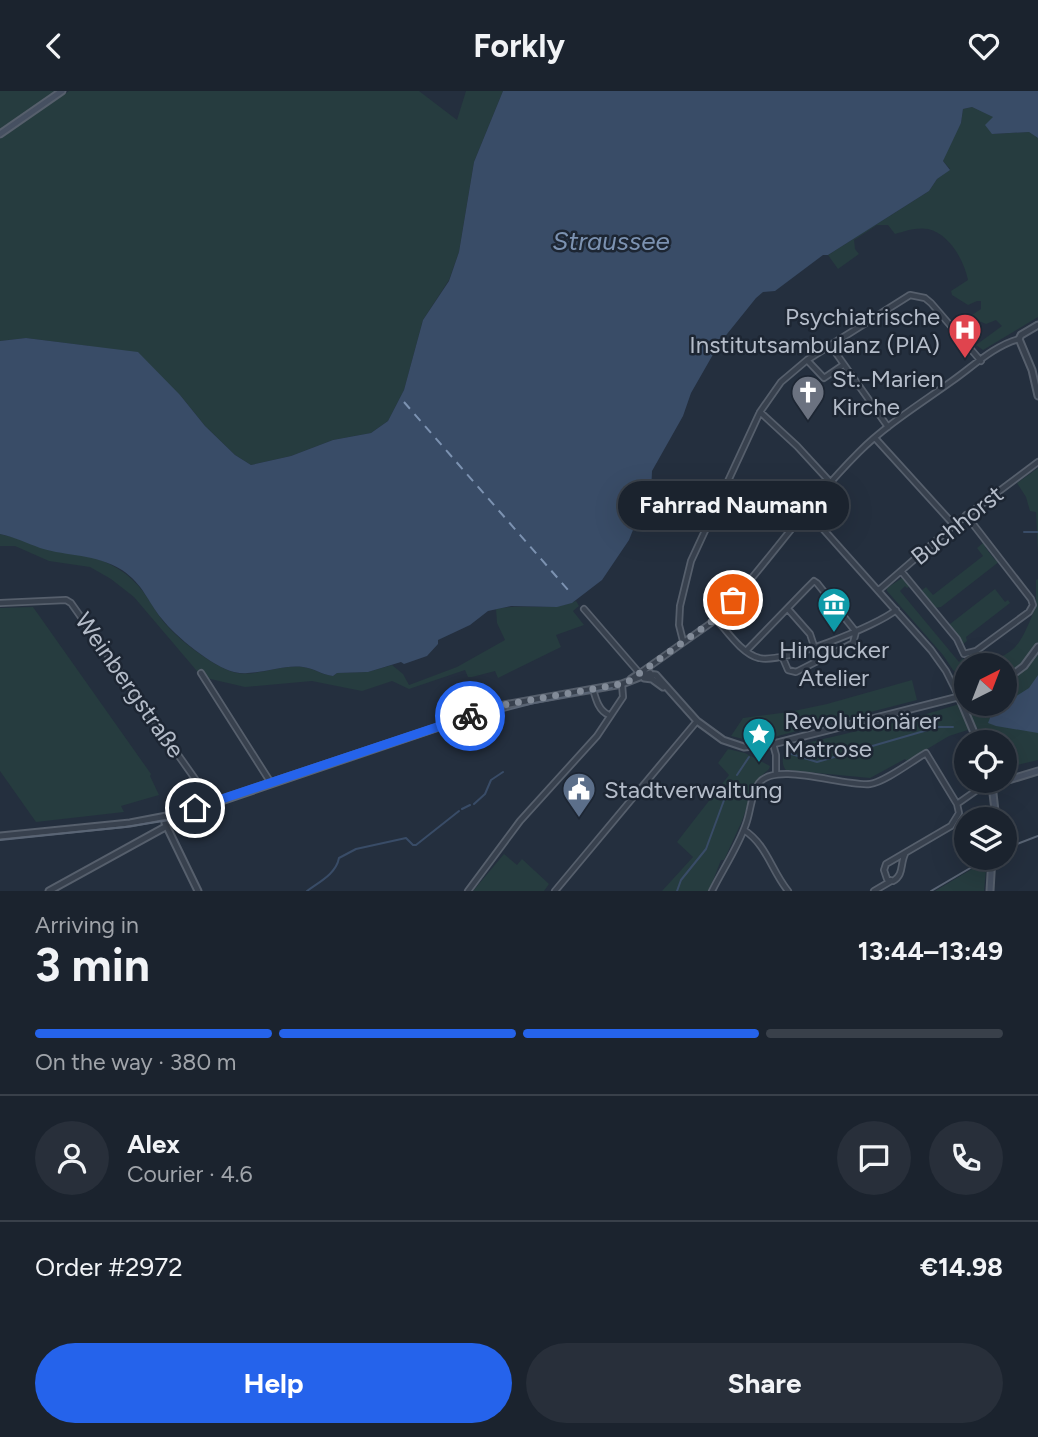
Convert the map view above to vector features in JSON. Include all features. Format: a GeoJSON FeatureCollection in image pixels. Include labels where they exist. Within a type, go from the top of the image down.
{"type":"FeatureCollection","features":[{"type":"Feature","properties":{"kind":"main road"},"geometry":{"type":"LineString","coordinates":[[0,134],[62,91]]}},
{"type":"Feature","properties":{"kind":"main road"},"geometry":{"type":"LineString","coordinates":[[1017,776],[1038,771]]}},
{"type":"Feature","properties":{"kind":"main road"},"geometry":{"type":"LineString","coordinates":[[990,891],[991,870]]}},
{"type":"Feature","properties":{"kind":"street"},"geometry":{"type":"LineString","coordinates":[[683,641],[679,625],[680,606],[691,561],[760,412],[781,381],[807,360],[897,302],[916,295],[925,298],[936,308],[981,361]]}},
{"type":"Feature","properties":{"kind":"street"},"geometry":{"type":"LineString","coordinates":[[650,673],[656,663],[716,619],[831,483],[875,438],[981,361],[1038,325]]}},
{"type":"Feature","properties":{"kind":"street"},"geometry":{"type":"LineString","coordinates":[[1019,339],[1038,396]]}},
{"type":"Feature","properties":{"kind":"street"},"geometry":{"type":"LineString","coordinates":[[831,346],[888,427]]}},
{"type":"Feature","properties":{"kind":"street"},"geometry":{"type":"LineString","coordinates":[[807,360],[824,378],[844,365]]}},
{"type":"Feature","properties":{"kind":"street"},"geometry":{"type":"LineString","coordinates":[[760,412],[831,483]]}},
{"type":"Feature","properties":{"kind":"street"},"geometry":{"type":"LineString","coordinates":[[875,438],[954,525]]}},
{"type":"Feature","properties":{"kind":"street","name":"Buchhorst"},"geometry":{"type":"LineString","coordinates":[[878,590],[966,515],[1038,462]]}},
{"type":"Feature","properties":{"kind":"street"},"geometry":{"type":"LineString","coordinates":[[807,511],[896,610],[942,664],[954,683]]}},
{"type":"Feature","properties":{"kind":"street"},"geometry":{"type":"LineString","coordinates":[[901,571],[967,654],[976,652],[1031,609],[1031,599],[966,515]]}},
{"type":"Feature","properties":{"kind":"street"},"geometry":{"type":"LineString","coordinates":[[746,651],[814,581],[856,632]]}},
{"type":"Feature","properties":{"kind":"street","name":"Weinbergstraße"},"geometry":{"type":"LineString","coordinates":[[0,603],[66,600],[71,603],[212,803]]}},
{"type":"Feature","properties":{"kind":"street"},"geometry":{"type":"LineString","coordinates":[[584,609],[641,675],[669,690]]}},
{"type":"Feature","properties":{"kind":"street"},"geometry":{"type":"LineString","coordinates":[[788,609],[810,634],[814,646]]}},
{"type":"Feature","properties":{"kind":"street"},"geometry":{"type":"LineString","coordinates":[[716,619],[746,651],[764,659],[782,656],[856,632],[896,610]]}},
{"type":"Feature","properties":{"kind":"street"},"geometry":{"type":"LineString","coordinates":[[782,656],[788,670],[796,672],[850,645],[856,632]]}},
{"type":"Feature","properties":{"kind":"street"},"geometry":{"type":"LineString","coordinates":[[1017,671],[1038,647]]}},
{"type":"Feature","properties":{"kind":"street"},"geometry":{"type":"LineString","coordinates":[[641,675],[651,664],[656,663]]}},
{"type":"Feature","properties":{"kind":"street"},"geometry":{"type":"LineString","coordinates":[[201,673],[271,783]]}},
{"type":"Feature","properties":{"kind":"street"},"geometry":{"type":"LineString","coordinates":[[0,836],[130,823],[163,817],[503,705],[624,684],[650,673],[658,677],[697,721],[723,740],[744,747],[773,744],[954,698]]}},
{"type":"Feature","properties":{"kind":"street"},"geometry":{"type":"LineString","coordinates":[[468,891],[520,821],[593,742],[622,699],[624,684]]}},
{"type":"Feature","properties":{"kind":"street"},"geometry":{"type":"LineString","coordinates":[[593,689],[597,704],[609,715]]}},
{"type":"Feature","properties":{"kind":"street"},"geometry":{"type":"LineString","coordinates":[[555,891],[697,721]]}},
{"type":"Feature","properties":{"kind":"street"},"geometry":{"type":"LineString","coordinates":[[773,744],[776,775]]}},
{"type":"Feature","properties":{"kind":"street"},"geometry":{"type":"LineString","coordinates":[[712,891],[744,829],[760,782],[767,776],[870,784],[926,753],[957,804],[958,813],[951,827],[886,865],[884,875],[891,881]]}},
{"type":"Feature","properties":{"kind":"street"},"geometry":{"type":"LineString","coordinates":[[957,804],[972,793]]}},
{"type":"Feature","properties":{"kind":"street"},"geometry":{"type":"LineString","coordinates":[[163,817],[198,891]]}},
{"type":"Feature","properties":{"kind":"street"},"geometry":{"type":"LineString","coordinates":[[49,891],[167,826]]}},
{"type":"Feature","properties":{"kind":"street"},"geometry":{"type":"LineString","coordinates":[[744,829],[758,840],[766,851],[788,891]]}},
{"type":"Feature","properties":{"kind":"street"},"geometry":{"type":"LineString","coordinates":[[873,891],[899,877],[900,863],[905,854]]}},
{"type":"Feature","properties":{"kind":"green space"},"geometry":{"type":"Polygon","coordinates":[[[0,91],[58,91],[0,131],[0,91]]]}},
{"type":"Feature","properties":{"kind":"green space"},"geometry":{"type":"Polygon","coordinates":[[[69,91],[419,91],[457,120],[466,91],[503,91],[474,162],[459,252],[449,280],[423,320],[404,390],[388,421],[371,433],[333,440],[291,456],[251,465],[235,455],[205,426],[180,395],[89,346],[26,338],[0,341],[0,139],[69,91]]]}},
{"type":"Feature","properties":{"kind":"green space"},"geometry":{"type":"Polygon","coordinates":[[[972,107],[994,117],[992,134],[1029,132],[1038,138],[1038,317],[983,350],[976,345],[1002,326],[996,320],[986,324],[969,317],[981,309],[981,301],[968,305],[952,295],[951,291],[968,280],[955,249],[943,236],[928,229],[895,234],[888,225],[877,225],[854,240],[859,254],[838,269],[828,255],[929,191],[937,179],[950,169],[943,161],[946,150],[961,123],[963,109],[972,107]]]}},
{"type":"Feature","properties":{"kind":"green space"},"geometry":{"type":"Polygon","coordinates":[[[1038,468],[1038,554],[1036,512],[1030,511],[1026,497],[1017,483],[1038,468]]]}},
{"type":"Feature","properties":{"kind":"green space"},"geometry":{"type":"Polygon","coordinates":[[[0,534],[64,549],[112,565],[135,582],[166,625],[183,641],[204,657],[233,672],[295,667],[333,676],[337,673],[368,672],[392,665],[403,674],[409,685],[457,667],[505,640],[497,623],[496,609],[557,606],[576,601],[579,606],[573,611],[584,625],[556,635],[561,647],[498,678],[495,671],[468,677],[465,670],[409,689],[392,681],[362,691],[312,681],[245,687],[202,677],[134,597],[111,579],[90,567],[49,561],[15,546],[0,546],[0,534]]]}},
{"type":"Feature","properties":{"kind":"green space"},"geometry":{"type":"Polygon","coordinates":[[[983,543],[988,544],[985,547],[995,560],[998,558],[1000,561],[941,607],[934,608],[922,595],[922,590],[926,587],[933,595],[983,556],[977,548],[983,543]]]}},
{"type":"Feature","properties":{"kind":"green space"},"geometry":{"type":"Polygon","coordinates":[[[902,578],[910,586],[905,586],[900,591],[954,656],[954,671],[887,591],[887,588],[902,578]]]}},
{"type":"Feature","properties":{"kind":"green space"},"geometry":{"type":"Polygon","coordinates":[[[1038,579],[1038,760],[1017,765],[1017,730],[978,730],[977,727],[954,730],[954,734],[870,778],[786,770],[783,758],[789,747],[954,706],[954,716],[1017,716],[1017,653],[1008,653],[1021,639],[1037,604],[1038,579]]]}},
{"type":"Feature","properties":{"kind":"green space"},"geometry":{"type":"Polygon","coordinates":[[[995,589],[1005,602],[1008,600],[1010,603],[966,637],[967,641],[962,645],[950,624],[995,589]]]}},
{"type":"Feature","properties":{"kind":"green space"},"geometry":{"type":"Polygon","coordinates":[[[33,607],[151,774],[159,795],[121,806],[124,812],[36,822],[0,771],[0,608],[33,607]]]}},
{"type":"Feature","properties":{"kind":"green space"},"geometry":{"type":"Polygon","coordinates":[[[912,680],[917,700],[770,738],[747,740],[731,736],[743,718],[827,704],[912,680]]]}},
{"type":"Feature","properties":{"kind":"green space"},"geometry":{"type":"Polygon","coordinates":[[[728,749],[745,753],[770,766],[769,769],[758,779],[753,789],[742,821],[724,860],[721,860],[709,891],[662,891],[693,857],[677,842],[729,775],[718,763],[728,749]]]}},
{"type":"Feature","properties":{"kind":"green space"},"geometry":{"type":"Polygon","coordinates":[[[504,854],[517,865],[522,859],[549,884],[544,891],[473,891],[504,854]]]}},
{"type":"Feature","properties":{"kind":"green space"},"geometry":{"type":"Polygon","coordinates":[[[970,870],[986,870],[984,891],[935,891],[970,870]]]}},
{"type":"Feature","properties":{"kind":"water","name":"Straussee"},"geometry":{"type":"Polygon","coordinates":[[[503,91],[1038,91],[1038,138],[1029,132],[992,134],[985,125],[993,117],[972,107],[963,109],[961,123],[943,161],[950,170],[937,179],[929,191],[828,255],[823,255],[775,291],[763,292],[756,298],[719,344],[691,393],[683,416],[652,471],[651,494],[643,505],[629,540],[602,580],[572,603],[557,607],[511,606],[488,611],[470,625],[438,640],[438,644],[427,656],[368,672],[337,673],[333,676],[307,668],[286,667],[242,673],[225,669],[185,642],[162,619],[135,581],[122,570],[101,561],[51,551],[0,534],[0,341],[26,338],[138,352],[180,395],[205,426],[235,455],[251,465],[291,456],[333,440],[371,433],[388,421],[404,390],[423,320],[449,281],[459,252],[474,162],[503,91]]]}},
{"type":"Feature","properties":{"kind":"water"},"geometry":{"type":"Polygon","coordinates":[[[1038,675],[1038,733],[988,723],[990,716],[1017,716],[1017,696],[1029,688],[1038,675]]]}},
{"type":"Feature","properties":{"kind":"waterway"},"geometry":{"type":"LineString","coordinates":[[1024,532],[1038,532]]}},
{"type":"Feature","properties":{"kind":"waterway"},"geometry":{"type":"LineString","coordinates":[[785,752],[817,762],[938,727],[953,727]]}},
{"type":"Feature","properties":{"kind":"waterway"},"geometry":{"type":"LineString","coordinates":[[737,775],[749,757]]}},
{"type":"Feature","properties":{"kind":"waterway"},"geometry":{"type":"LineString","coordinates":[[474,804],[485,794],[491,780],[503,772]]}},
{"type":"Feature","properties":{"kind":"waterway"},"geometry":{"type":"LineString","coordinates":[[677,891],[681,880],[706,849],[730,784]]}},
{"type":"Feature","properties":{"kind":"waterway"},"geometry":{"type":"LineString","coordinates":[[462,809],[470,805]]}},
{"type":"Feature","properties":{"kind":"waterway"},"geometry":{"type":"LineString","coordinates":[[307,891],[331,873],[339,858],[356,849],[406,838],[416,845],[459,811]]}},
{"type":"Feature","properties":{"kind":"ferry route"},"geometry":{"type":"LineString","coordinates":[[404,402],[569,591]]}},
{"type":"Feature","properties":{"kind":"tram line"},"geometry":{"type":"LineString","coordinates":[[0,840],[182,818],[476,718],[534,703],[612,688]]}},
{"type":"Feature","properties":{"kind":"tram line"},"geometry":{"type":"LineString","coordinates":[[1017,844],[1038,836]]}},
{"type":"Feature","properties":{"kind":"tram line"},"geometry":{"type":"LineString","coordinates":[[931,891],[967,870]]}},
{"type":"Feature","properties":{"kind":"way so far"},"geometry":{"type":"LineString","coordinates":[[470,716],[503,705],[626,683],[711,622],[733,600]]}},
{"type":"Feature","properties":{"kind":"place","name":"Psychiatrische Institutsambulanz (PIA)"},"geometry":{"type":"Point","coordinates":[965,360]}},
{"type":"Feature","properties":{"kind":"place","name":"St.-Marien Kirche"},"geometry":{"type":"Point","coordinates":[808,422]}},
{"type":"Feature","properties":{"kind":"place","name":"Fahrrad Naumann"},"geometry":{"type":"Point","coordinates":[733,600]}},
{"type":"Feature","properties":{"kind":"place","name":"Hingucker Atelier"},"geometry":{"type":"Point","coordinates":[834,634]}},
{"type":"Feature","properties":{"kind":"place","name":"Revolutionärer Matrose"},"geometry":{"type":"Point","coordinates":[759,764]}},
{"type":"Feature","properties":{"kind":"place","name":"Stadtverwaltung"},"geometry":{"type":"Point","coordinates":[579,819]}},
{"type":"Feature","properties":{"kind":"route"},"geometry":{"type":"LineString","coordinates":[[195,808],[470,716]]}}]}
